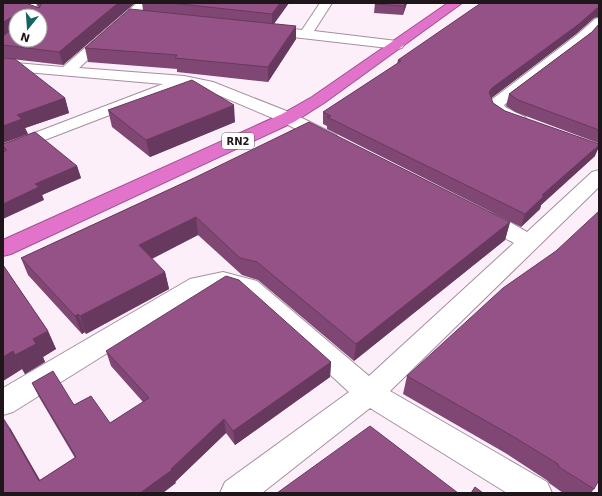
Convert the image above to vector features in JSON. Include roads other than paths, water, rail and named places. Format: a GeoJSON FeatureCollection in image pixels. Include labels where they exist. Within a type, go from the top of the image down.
{"type":"FeatureCollection","features":[{"type":"Feature","properties":{"kind":"highway","name":"RN2"},"geometry":{"type":"LineString","coordinates":[[3,250],[288,118],[318,100],[456,3]]}},
{"type":"Feature","properties":{"kind":"street"},"geometry":{"type":"LineString","coordinates":[[67,71],[144,3]]}},
{"type":"Feature","properties":{"kind":"street"},"geometry":{"type":"LineString","coordinates":[[306,34],[326,3]]}},
{"type":"Feature","properties":{"kind":"street"},"geometry":{"type":"LineString","coordinates":[[129,16],[145,17]]}},
{"type":"Feature","properties":{"kind":"street"},"geometry":{"type":"LineString","coordinates":[[532,126],[508,117],[497,110],[496,104],[582,38],[599,22]]}},
{"type":"Feature","properties":{"kind":"street"},"geometry":{"type":"LineString","coordinates":[[252,28],[397,44]]}},
{"type":"Feature","properties":{"kind":"street"},"geometry":{"type":"LineString","coordinates":[[3,66],[184,81],[208,85],[288,118],[345,147]]}},
{"type":"Feature","properties":{"kind":"street"},"geometry":{"type":"LineString","coordinates":[[3,151],[184,81]]}},
{"type":"Feature","properties":{"kind":"street"},"geometry":{"type":"LineString","coordinates":[[236,493],[369,393],[599,176]]}},
{"type":"Feature","properties":{"kind":"street"},"geometry":{"type":"LineString","coordinates":[[466,210],[530,242]]}},
{"type":"Feature","properties":{"kind":"street"},"geometry":{"type":"LineString","coordinates":[[3,404],[198,286],[223,280],[249,287],[369,393],[536,493]]}}]}
